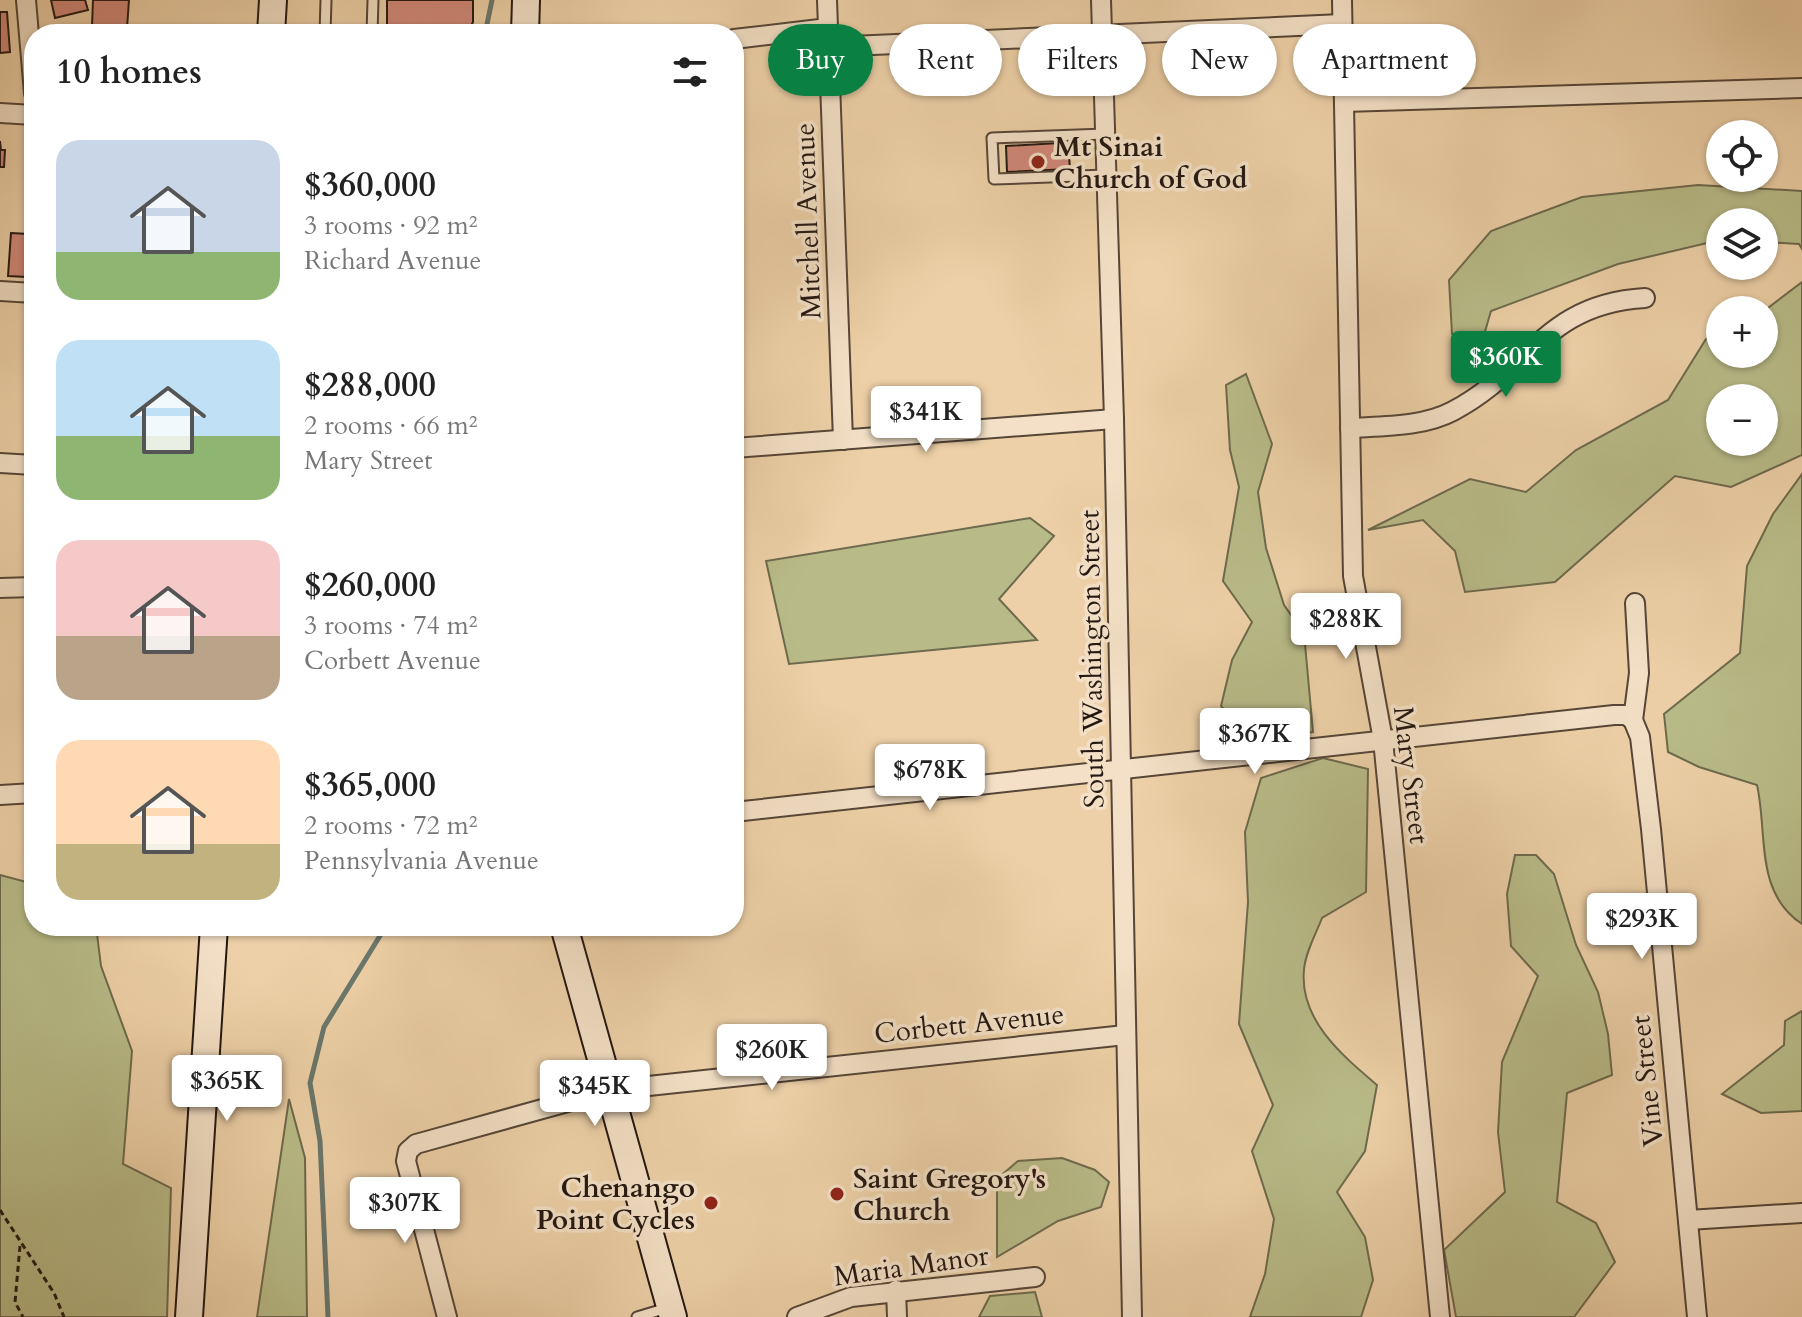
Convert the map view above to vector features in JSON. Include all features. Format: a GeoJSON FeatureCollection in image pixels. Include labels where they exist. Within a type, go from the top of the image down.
{"type":"FeatureCollection","features":[{"type":"Feature","properties":{"kind":"street"},"geometry":{"type":"LineString","coordinates":[[26,0],[28,24]]}},
{"type":"Feature","properties":{"kind":"street"},"geometry":{"type":"LineString","coordinates":[[272,24],[273,0]]}},
{"type":"Feature","properties":{"kind":"street"},"geometry":{"type":"LineString","coordinates":[[525,24],[526,0]]}},
{"type":"Feature","properties":{"kind":"street","name":"Mitchell Avenue"},"geometry":{"type":"LineString","coordinates":[[827,0],[828,24]]}},
{"type":"Feature","properties":{"kind":"street","name":"South Washington Street"},"geometry":{"type":"LineString","coordinates":[[1101,0],[1102,24]]}},
{"type":"Feature","properties":{"kind":"street","name":"Mary Street"},"geometry":{"type":"LineString","coordinates":[[1342,0],[1342,24]]}},
{"type":"Feature","properties":{"kind":"street"},"geometry":{"type":"LineString","coordinates":[[1146,33],[1293,26]]}},
{"type":"Feature","properties":{"kind":"street"},"geometry":{"type":"LineString","coordinates":[[873,38],[1018,36]]}},
{"type":"Feature","properties":{"kind":"street"},"geometry":{"type":"LineString","coordinates":[[744,39],[768,39]]}},
{"type":"Feature","properties":{"kind":"street"},"geometry":{"type":"LineString","coordinates":[[1344,102],[1802,88]]}},
{"type":"Feature","properties":{"kind":"street","name":"Mitchell Avenue"},"geometry":{"type":"LineString","coordinates":[[831,96],[843,440]]}},
{"type":"Feature","properties":{"kind":"street","name":"South Washington Street"},"geometry":{"type":"LineString","coordinates":[[1104,96],[1114,419],[1132,1317]]}},
{"type":"Feature","properties":{"kind":"street","name":"Mary Street"},"geometry":{"type":"LineString","coordinates":[[1344,96],[1353,576],[1383,740],[1440,1317]]}},
{"type":"Feature","properties":{"kind":"street"},"geometry":{"type":"LineString","coordinates":[[0,113],[24,114]]}},
{"type":"Feature","properties":{"kind":"street"},"geometry":{"type":"LineString","coordinates":[[0,291],[24,292]]}},
{"type":"Feature","properties":{"kind":"street"},"geometry":{"type":"LineString","coordinates":[[1350,428],[1398,425],[1441,416],[1500,378],[1541,340],[1576,315],[1613,300],[1645,298]]}},
{"type":"Feature","properties":{"kind":"street"},"geometry":{"type":"LineString","coordinates":[[744,447],[1114,419]]}},
{"type":"Feature","properties":{"kind":"street"},"geometry":{"type":"LineString","coordinates":[[0,463],[24,464]]}},
{"type":"Feature","properties":{"kind":"street"},"geometry":{"type":"LineString","coordinates":[[0,588],[24,587]]}},
{"type":"Feature","properties":{"kind":"street","name":"Vine Street"},"geometry":{"type":"LineString","coordinates":[[1635,603],[1639,673],[1633,720],[1640,737],[1651,829],[1697,1317]]}},
{"type":"Feature","properties":{"kind":"street"},"geometry":{"type":"LineString","coordinates":[[744,811],[1614,715],[1626,715],[1633,720]]}},
{"type":"Feature","properties":{"kind":"street"},"geometry":{"type":"LineString","coordinates":[[0,795],[24,794]]}},
{"type":"Feature","properties":{"kind":"street"},"geometry":{"type":"LineString","coordinates":[[189,1317],[213,936]]}},
{"type":"Feature","properties":{"kind":"street"},"geometry":{"type":"LineString","coordinates":[[567,936],[671,1312]]}},
{"type":"Feature","properties":{"kind":"street","name":"Corbett Avenue"},"geometry":{"type":"LineString","coordinates":[[447,1317],[406,1161],[408,1151],[416,1144],[611,1090],[1125,1035]]}},
{"type":"Feature","properties":{"kind":"street"},"geometry":{"type":"LineString","coordinates":[[1688,1220],[1802,1213]]}},
{"type":"Feature","properties":{"kind":"street","name":"Maria Manor"},"geometry":{"type":"LineString","coordinates":[[797,1317],[851,1297],[1035,1277]]}},
{"type":"Feature","properties":{"kind":"street"},"geometry":{"type":"LineString","coordinates":[[896,1290],[897,1317]]}},
{"type":"Feature","properties":{"kind":"lane"},"geometry":{"type":"LineString","coordinates":[[325,24],[326,0]]}},
{"type":"Feature","properties":{"kind":"lane"},"geometry":{"type":"LineString","coordinates":[[372,24],[373,0]]}},
{"type":"Feature","properties":{"kind":"lane"},"geometry":{"type":"LineString","coordinates":[[1105,134],[992,138],[994,179],[1106,175]]}},
{"type":"Feature","properties":{"kind":"lane"},"geometry":{"type":"LineString","coordinates":[[637,1317],[671,1312]]}},
{"type":"Feature","properties":{"kind":"path"},"geometry":{"type":"LineString","coordinates":[[0,1210],[20,1246],[54,1293],[64,1317]]}},
{"type":"Feature","properties":{"kind":"path"},"geometry":{"type":"LineString","coordinates":[[20,1246],[15,1302],[23,1317]]}},
{"type":"Feature","properties":{"kind":"green space"},"geometry":{"type":"Polygon","coordinates":[[[1698,185],[1706,185],[1706,192],[1802,191],[1802,249],[1799,244],[1778,243],[1778,208],[1706,208],[1706,243],[1618,264],[1491,311],[1479,352],[1452,334],[1449,280],[1491,231],[1582,197],[1698,185]]]}},
{"type":"Feature","properties":{"kind":"green space"},"geometry":{"type":"Polygon","coordinates":[[[1802,282],[1802,455],[1731,487],[1675,476],[1555,582],[1465,592],[1455,551],[1423,520],[1368,530],[1470,479],[1526,492],[1576,450],[1668,400],[1706,339],[1706,368],[1778,368],[1778,300],[1802,282]]]}},
{"type":"Feature","properties":{"kind":"green space"},"geometry":{"type":"Polygon","coordinates":[[[1246,374],[1272,444],[1258,492],[1266,548],[1284,605],[1304,633],[1313,732],[1248,738],[1221,706],[1232,660],[1252,622],[1223,581],[1239,487],[1230,450],[1226,385],[1246,374]]]}},
{"type":"Feature","properties":{"kind":"green space"},"geometry":{"type":"Polygon","coordinates":[[[1802,474],[1802,924],[1776,896],[1770,879],[1757,785],[1699,767],[1668,752],[1664,714],[1740,653],[1747,566],[1773,514],[1802,474]]]}},
{"type":"Feature","properties":{"kind":"green space"},"geometry":{"type":"Polygon","coordinates":[[[1030,518],[1054,536],[999,599],[1037,640],[789,664],[766,561],[1030,518]]]}},
{"type":"Feature","properties":{"kind":"green space"},"geometry":{"type":"Polygon","coordinates":[[[1323,758],[1368,769],[1366,892],[1322,918],[1305,964],[1304,988],[1316,1021],[1326,1035],[1377,1085],[1365,1151],[1337,1192],[1365,1237],[1373,1280],[1361,1317],[1250,1317],[1265,1274],[1274,1219],[1252,1151],[1273,1105],[1239,1024],[1248,902],[1245,832],[1261,778],[1323,758]]]}},
{"type":"Feature","properties":{"kind":"green space"},"geometry":{"type":"Polygon","coordinates":[[[1515,855],[1536,855],[1554,874],[1576,945],[1598,992],[1608,1034],[1612,1075],[1567,1093],[1557,1202],[1596,1223],[1615,1262],[1574,1317],[1456,1317],[1444,1250],[1505,1192],[1498,1132],[1502,1062],[1538,976],[1511,946],[1507,894],[1515,855]]]}},
{"type":"Feature","properties":{"kind":"green space"},"geometry":{"type":"Polygon","coordinates":[[[0,875],[24,881],[24,936],[97,936],[101,966],[132,1051],[123,1164],[171,1188],[167,1317],[0,1317],[0,875]]]}},
{"type":"Feature","properties":{"kind":"green space"},"geometry":{"type":"Polygon","coordinates":[[[1802,1011],[1802,1111],[1761,1113],[1722,1094],[1784,1045],[1785,1021],[1802,1011]]]}},
{"type":"Feature","properties":{"kind":"green space"},"geometry":{"type":"Polygon","coordinates":[[[289,1099],[305,1158],[307,1317],[257,1317],[289,1099]]]}},
{"type":"Feature","properties":{"kind":"green space"},"geometry":{"type":"Polygon","coordinates":[[[1062,1158],[1095,1170],[1109,1182],[1101,1207],[1058,1221],[997,1257],[997,1179],[1018,1161],[1062,1158]]]}},
{"type":"Feature","properties":{"kind":"green space"},"geometry":{"type":"Polygon","coordinates":[[[1035,1292],[1042,1317],[979,1317],[990,1296],[1035,1292]]]}},
{"type":"Feature","properties":{"kind":"building"},"geometry":{"type":"Polygon","coordinates":[[[51,0],[85,0],[88,10],[55,18],[51,0]]]}},
{"type":"Feature","properties":{"kind":"building"},"geometry":{"type":"Polygon","coordinates":[[[93,0],[129,0],[127,24],[92,24],[93,0]]]}},
{"type":"Feature","properties":{"kind":"building"},"geometry":{"type":"Polygon","coordinates":[[[387,0],[473,0],[472,24],[387,24],[387,0]]]}},
{"type":"Feature","properties":{"kind":"building"},"geometry":{"type":"Polygon","coordinates":[[[0,12],[7,12],[10,52],[0,53],[0,12]]]}},
{"type":"Feature","properties":{"kind":"building"},"geometry":{"type":"Polygon","coordinates":[[[0,141],[1,150],[5,150],[4,167],[0,167],[0,141]]]}},
{"type":"Feature","properties":{"kind":"building","name":"Mt Sinai Church of God"},"geometry":{"type":"Polygon","coordinates":[[[1059,143],[1059,155],[1069,155],[1070,169],[1007,172],[1006,146],[1059,143]]]}},
{"type":"Feature","properties":{"kind":"building"},"geometry":{"type":"Polygon","coordinates":[[[11,233],[24,234],[24,277],[8,276],[11,233]]]}},
{"type":"Feature","properties":{"kind":"waterway"},"geometry":{"type":"LineString","coordinates":[[487,24],[492,0]]}},
{"type":"Feature","properties":{"kind":"waterway"},"geometry":{"type":"LineString","coordinates":[[328,1317],[320,1141],[310,1083],[324,1027],[380,936]]}},
{"type":"Feature","properties":{"kind":"place","name":"Mt Sinai Church of God"},"geometry":{"type":"Point","coordinates":[1038,162]}},
{"type":"Feature","properties":{"kind":"place","name":"Saint Gregory's Church"},"geometry":{"type":"Point","coordinates":[837,1194]}},
{"type":"Feature","properties":{"kind":"place","name":"Chenango Point Cycles"},"geometry":{"type":"Point","coordinates":[711,1203]}}]}
